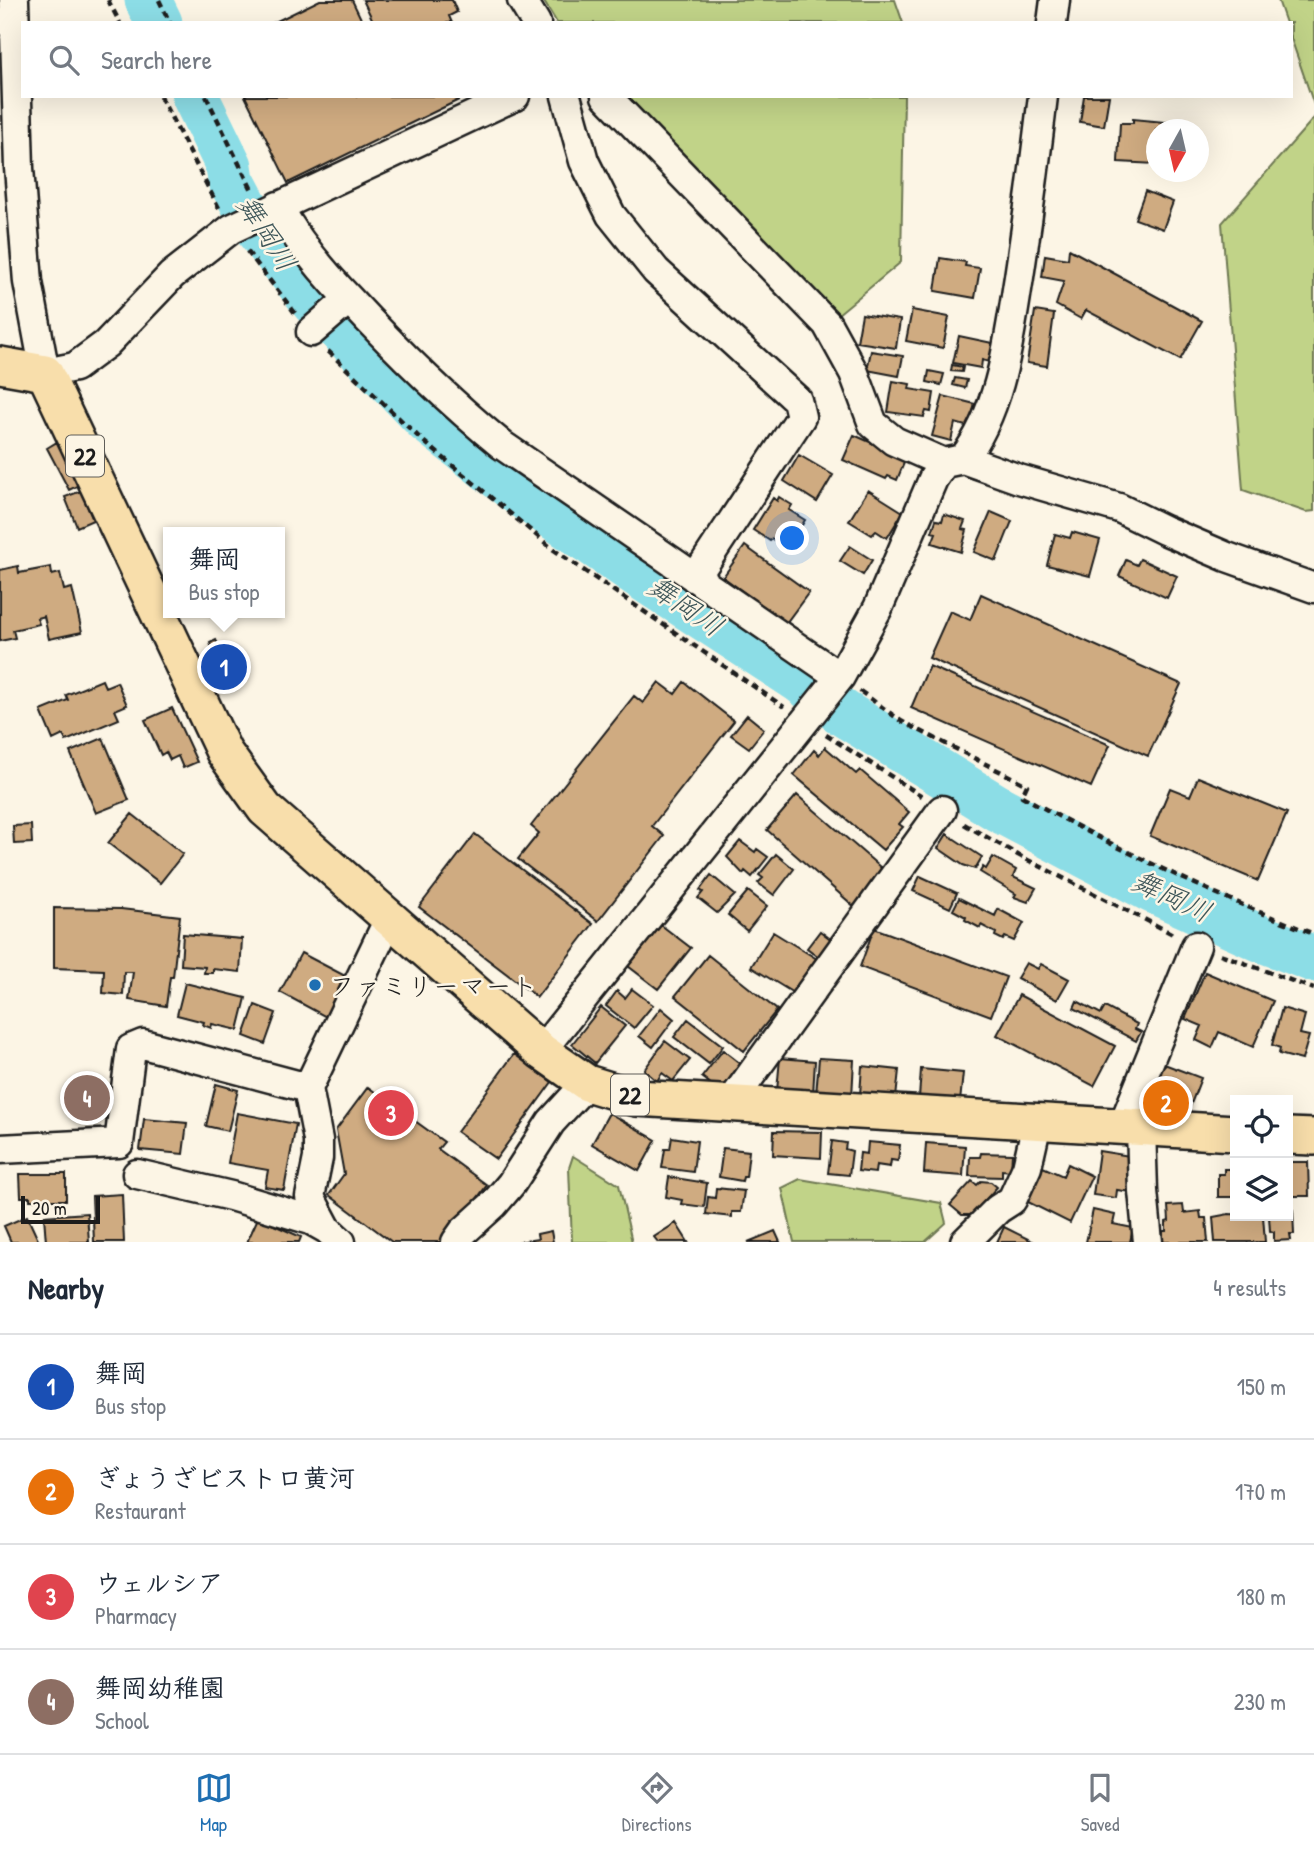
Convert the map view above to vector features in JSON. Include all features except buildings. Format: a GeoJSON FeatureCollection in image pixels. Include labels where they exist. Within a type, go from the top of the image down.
{"type":"FeatureCollection","features":[{"type":"Feature","properties":{"kind":"main road"},"geometry":{"type":"LineString","coordinates":[[0,365],[45,373]]}},
{"type":"Feature","properties":{"kind":"main road","name":"22"},"geometry":{"type":"LineString","coordinates":[[45,373],[224,751],[265,808],[541,1051],[587,1083],[636,1098],[1230,1133]]}},
{"type":"Feature","properties":{"kind":"main road"},"geometry":{"type":"LineString","coordinates":[[1293,1136],[1314,1137]]}},
{"type":"Feature","properties":{"kind":"street"},"geometry":{"type":"LineString","coordinates":[[522,0],[535,21]]}},
{"type":"Feature","properties":{"kind":"street"},"geometry":{"type":"LineString","coordinates":[[1052,21],[1055,0]]}},
{"type":"Feature","properties":{"kind":"street"},"geometry":{"type":"LineString","coordinates":[[10,17],[28,282],[45,373],[75,368],[106,344],[226,219],[270,210],[510,98]]}},
{"type":"Feature","properties":{"kind":"street"},"geometry":{"type":"LineString","coordinates":[[567,98],[584,161],[611,215],[656,271],[797,400],[801,417],[695,578]]}},
{"type":"Feature","properties":{"kind":"street"},"geometry":{"type":"LineString","coordinates":[[609,98],[827,324],[853,373],[873,424],[894,441],[1119,508],[1227,557],[1314,588]]}},
{"type":"Feature","properties":{"kind":"street"},"geometry":{"type":"LineString","coordinates":[[541,1051],[837,680],[878,608],[933,479],[975,444],[990,411],[1008,342],[1031,200],[1043,98]]}},
{"type":"Feature","properties":{"kind":"street"},"geometry":{"type":"LineString","coordinates":[[270,210],[288,225],[342,304],[385,337],[454,405],[502,445],[837,680]]}},
{"type":"Feature","properties":{"kind":"street"},"geometry":{"type":"LineString","coordinates":[[312,331],[342,304]]}},
{"type":"Feature","properties":{"kind":"street"},"geometry":{"type":"LineString","coordinates":[[730,1104],[942,810]]}},
{"type":"Feature","properties":{"kind":"street"},"geometry":{"type":"LineString","coordinates":[[334,1235],[310,1197],[318,1158],[318,1140],[308,1088],[389,919]]}},
{"type":"Feature","properties":{"kind":"street"},"geometry":{"type":"LineString","coordinates":[[1148,1242],[1143,1191],[1132,1128],[1196,946]]}},
{"type":"Feature","properties":{"kind":"street"},"geometry":{"type":"LineString","coordinates":[[0,1149],[120,1143],[131,1049],[143,1044],[308,1088]]}},
{"type":"Feature","properties":{"kind":"street"},"geometry":{"type":"LineString","coordinates":[[468,1236],[511,1184],[551,1122],[587,1083]]}},
{"type":"Feature","properties":{"kind":"street"},"geometry":{"type":"LineString","coordinates":[[965,1242],[998,1209],[1012,1200],[1027,1167],[1037,1123]]}},
{"type":"Feature","properties":{"kind":"street"},"geometry":{"type":"LineString","coordinates":[[137,1174],[244,1200],[311,1220],[334,1235]]}},
{"type":"Feature","properties":{"kind":"path"},"geometry":{"type":"LineString","coordinates":[[108,0],[119,21]]}},
{"type":"Feature","properties":{"kind":"path"},"geometry":{"type":"LineString","coordinates":[[159,0],[169,21]]}},
{"type":"Feature","properties":{"kind":"path"},"geometry":{"type":"LineString","coordinates":[[161,98],[226,219],[261,271],[312,331],[341,364],[422,440],[554,550],[809,716],[942,810],[1017,855],[1196,946],[1314,989]]}},
{"type":"Feature","properties":{"kind":"path"},"geometry":{"type":"LineString","coordinates":[[207,98],[270,210]]}},
{"type":"Feature","properties":{"kind":"path"},"geometry":{"type":"LineString","coordinates":[[837,680],[901,721],[1027,785],[1022,796],[1084,831],[1257,912],[1314,934]]}},
{"type":"Feature","properties":{"kind":"green space"},"geometry":{"type":"Polygon","coordinates":[[[543,0],[895,0],[902,21],[556,21],[543,0]]]}},
{"type":"Feature","properties":{"kind":"green space"},"geometry":{"type":"Polygon","coordinates":[[[1278,0],[1314,0],[1314,105],[1293,44],[1293,21],[1285,21],[1278,0]]]}},
{"type":"Feature","properties":{"kind":"green space"},"geometry":{"type":"Polygon","coordinates":[[[621,98],[904,98],[901,262],[837,315],[621,98]]]}},
{"type":"Feature","properties":{"kind":"green space"},"geometry":{"type":"Polygon","coordinates":[[[1314,118],[1314,511],[1306,512],[1243,490],[1222,223],[1314,118]]]}},
{"type":"Feature","properties":{"kind":"green space"},"geometry":{"type":"Polygon","coordinates":[[[573,1156],[619,1185],[632,1242],[572,1242],[569,1168],[573,1156]]]}},
{"type":"Feature","properties":{"kind":"green space"},"geometry":{"type":"Polygon","coordinates":[[[800,1179],[941,1203],[946,1223],[925,1242],[794,1242],[782,1188],[800,1179]]]}},
{"type":"Feature","properties":{"kind":"waterway","name":"舞岡川"},"geometry":{"type":"LineString","coordinates":[[148,0],[158,21]]}},
{"type":"Feature","properties":{"kind":"waterway","name":"舞岡川"},"geometry":{"type":"LineString","coordinates":[[196,98],[229,166],[231,180],[256,227],[315,303],[428,421],[520,493],[799,679],[843,713],[999,809],[1151,889],[1314,959]]}},
{"type":"Feature","properties":{"kind":"place","name":"舞岡"},"geometry":{"type":"Point","coordinates":[224,667]}},
{"type":"Feature","properties":{"kind":"place","name":"ファミリーマート"},"geometry":{"type":"Point","coordinates":[315,985]}},
{"type":"Feature","properties":{"kind":"place","name":"舞岡幼稚園"},"geometry":{"type":"Point","coordinates":[87,1098]}},
{"type":"Feature","properties":{"kind":"place","name":"ぎょうざビストロ黄河"},"geometry":{"type":"Point","coordinates":[1166,1103]}},
{"type":"Feature","properties":{"kind":"place","name":"ウェルシア"},"geometry":{"type":"Point","coordinates":[391,1113]}}]}
